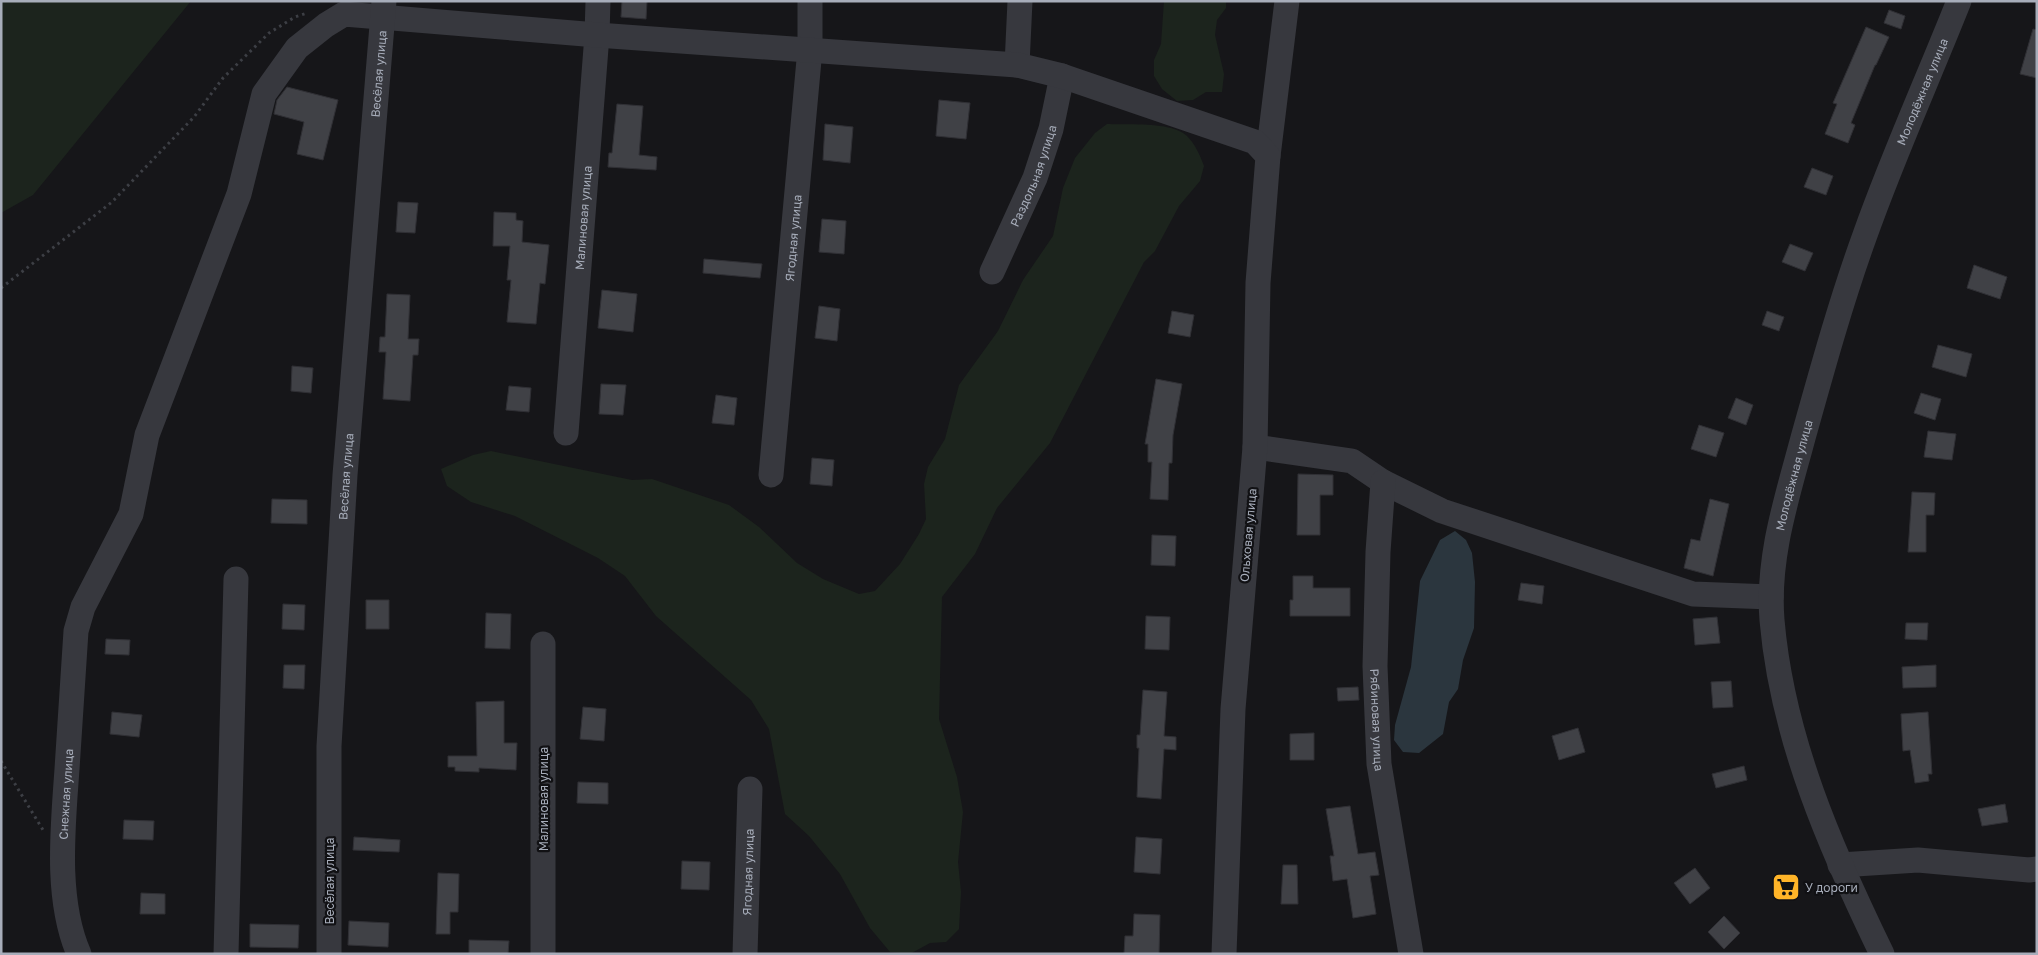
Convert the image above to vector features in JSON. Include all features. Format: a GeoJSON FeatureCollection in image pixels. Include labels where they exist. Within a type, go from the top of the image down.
{"type":"FeatureCollection","features":[{"type":"Feature","properties":{"kind":"street","name":"Малиновая улица"},"geometry":{"type":"LineString","coordinates":[[566,433],[597,35],[598,1]]}},
{"type":"Feature","properties":{"kind":"street","name":"Ягодная улица"},"geometry":{"type":"LineString","coordinates":[[771,475],[810,48],[810,1]]}},
{"type":"Feature","properties":{"kind":"street"},"geometry":{"type":"LineString","coordinates":[[1017,65],[1020,1]]}},
{"type":"Feature","properties":{"kind":"street","name":"Ольховая улица"},"geometry":{"type":"LineString","coordinates":[[1224,954],[1233,709],[1255,448],[1258,283],[1268,156],[1287,1]]}},
{"type":"Feature","properties":{"kind":"street","name":"Молодёжная улица"},"geometry":{"type":"LineString","coordinates":[[1882,954],[1840,866],[1808,784],[1791,727],[1779,674],[1771,597],[1775,546],[1830,345],[1865,235],[1959,1]]}},
{"type":"Feature","properties":{"kind":"street","name":"Снежная улица"},"geometry":{"type":"LineString","coordinates":[[79,954],[72,937],[66,913],[63,834],[76,632],[83,607],[131,514],[147,436],[239,194],[264,94],[297,48],[326,25],[344,14],[383,9],[597,35],[810,48],[1017,65],[1062,76],[1235,134],[1256,142],[1268,156]]}},
{"type":"Feature","properties":{"kind":"street","name":"Весёлая улица"},"geometry":{"type":"LineString","coordinates":[[329,954],[330,736],[345,475],[383,9]]}},
{"type":"Feature","properties":{"kind":"street","name":"Раздольная улица"},"geometry":{"type":"LineString","coordinates":[[992,272],[1035,178],[1051,129],[1062,76]]}},
{"type":"Feature","properties":{"kind":"street"},"geometry":{"type":"LineString","coordinates":[[1255,448],[1352,461],[1383,482],[1442,511],[1693,594],[1771,597]]}},
{"type":"Feature","properties":{"kind":"street","name":"Рябиновая улица"},"geometry":{"type":"LineString","coordinates":[[1383,482],[1378,552],[1375,666],[1378,764],[1411,954]]}},
{"type":"Feature","properties":{"kind":"street"},"geometry":{"type":"LineString","coordinates":[[226,954],[236,580]]}},
{"type":"Feature","properties":{"kind":"street","name":"Малиновая улица"},"geometry":{"type":"LineString","coordinates":[[543,644],[544,954]]}},
{"type":"Feature","properties":{"kind":"street","name":"Ягодная улица"},"geometry":{"type":"LineString","coordinates":[[745,954],[750,789]]}},
{"type":"Feature","properties":{"kind":"street"},"geometry":{"type":"LineString","coordinates":[[1840,866],[1918,860],[2030,870],[2037,869]]}},
{"type":"Feature","properties":{"kind":"path"},"geometry":{"type":"LineString","coordinates":[[1,288],[112,202],[194,117],[224,78],[269,33],[295,17],[311,12]]}},
{"type":"Feature","properties":{"kind":"shaded area"},"geometry":{"type":"Polygon","coordinates":[[[1,1],[191,1],[33,195],[1,213],[1,1]]]}},
{"type":"Feature","properties":{"kind":"shaded area"},"geometry":{"type":"Polygon","coordinates":[[[1164,1],[1226,1],[1226,8],[1217,20],[1215,35],[1224,74],[1222,92],[1206,92],[1193,100],[1177,101],[1162,89],[1154,76],[1154,60],[1161,44],[1164,1]]]}},
{"type":"Feature","properties":{"kind":"shaded area"},"geometry":{"type":"Polygon","coordinates":[[[1107,124],[1160,126],[1180,131],[1192,143],[1204,166],[1200,181],[1179,206],[1155,251],[1144,262],[1050,443],[997,508],[975,554],[942,597],[939,719],[957,777],[963,812],[958,862],[961,892],[959,929],[946,942],[930,943],[910,954],[890,952],[870,928],[840,874],[809,836],[785,814],[769,729],[751,700],[656,616],[625,576],[598,558],[515,516],[471,502],[447,486],[441,469],[473,455],[491,451],[632,480],[652,479],[729,505],[759,527],[797,563],[823,579],[859,594],[875,591],[900,564],[926,519],[924,484],[928,467],[945,439],[959,385],[998,331],[1023,280],[1053,236],[1063,188],[1075,158],[1095,133],[1107,124]]]}},
{"type":"Feature","properties":{"kind":"shaded area"},"geometry":{"type":"Polygon","coordinates":[[[1455,531],[1466,540],[1472,553],[1475,582],[1474,628],[1463,660],[1458,689],[1449,702],[1443,734],[1419,753],[1403,752],[1394,740],[1395,725],[1411,667],[1420,581],[1440,540],[1455,531]]]}},
{"type":"Feature","properties":{"kind":"building"},"geometry":{"type":"Polygon","coordinates":[[[622,1],[647,1],[646,19],[621,17],[622,1]]]}},
{"type":"Feature","properties":{"kind":"building"},"geometry":{"type":"Polygon","coordinates":[[[1889,10],[1905,16],[1901,29],[1884,23],[1889,10]]]}},
{"type":"Feature","properties":{"kind":"building"},"geometry":{"type":"Polygon","coordinates":[[[1866,27],[1889,37],[1851,123],[1855,125],[1848,143],[1825,134],[1837,104],[1833,103],[1866,27]]]}},
{"type":"Feature","properties":{"kind":"building"},"geometry":{"type":"Polygon","coordinates":[[[2033,29],[2037,30],[2037,78],[2020,74],[2033,29]]]}},
{"type":"Feature","properties":{"kind":"building"},"geometry":{"type":"Polygon","coordinates":[[[287,87],[338,100],[323,160],[297,154],[304,122],[274,114],[277,100],[287,87]]]}},
{"type":"Feature","properties":{"kind":"building"},"geometry":{"type":"Polygon","coordinates":[[[939,100],[970,103],[966,139],[936,136],[939,100]]]}},
{"type":"Feature","properties":{"kind":"building"},"geometry":{"type":"Polygon","coordinates":[[[617,104],[643,106],[639,155],[657,157],[656,170],[608,167],[609,153],[612,153],[617,104]]]}},
{"type":"Feature","properties":{"kind":"building"},"geometry":{"type":"Polygon","coordinates":[[[825,124],[853,127],[850,163],[823,160],[825,124]]]}},
{"type":"Feature","properties":{"kind":"building"},"geometry":{"type":"Polygon","coordinates":[[[1812,168],[1833,176],[1826,195],[1804,187],[1812,168]]]}},
{"type":"Feature","properties":{"kind":"building"},"geometry":{"type":"Polygon","coordinates":[[[398,202],[418,203],[415,233],[396,232],[398,202]]]}},
{"type":"Feature","properties":{"kind":"building"},"geometry":{"type":"Polygon","coordinates":[[[494,212],[516,213],[516,220],[523,221],[522,242],[549,245],[545,284],[540,283],[536,324],[507,322],[511,280],[507,280],[510,246],[493,246],[494,212]]]}},
{"type":"Feature","properties":{"kind":"building"},"geometry":{"type":"Polygon","coordinates":[[[822,219],[846,221],[844,254],[819,252],[822,219]]]}},
{"type":"Feature","properties":{"kind":"building"},"geometry":{"type":"Polygon","coordinates":[[[1790,244],[1813,253],[1805,271],[1782,262],[1790,244]]]}},
{"type":"Feature","properties":{"kind":"building"},"geometry":{"type":"Polygon","coordinates":[[[704,259],[762,264],[760,278],[703,273],[704,259]]]}},
{"type":"Feature","properties":{"kind":"building"},"geometry":{"type":"Polygon","coordinates":[[[1974,265],[2007,277],[2000,299],[1967,288],[1974,265]]]}},
{"type":"Feature","properties":{"kind":"building"},"geometry":{"type":"Polygon","coordinates":[[[602,290],[637,294],[633,332],[598,328],[602,290]]]}},
{"type":"Feature","properties":{"kind":"building"},"geometry":{"type":"Polygon","coordinates":[[[387,294],[410,295],[408,339],[419,339],[418,355],[413,355],[410,401],[383,399],[386,352],[379,352],[380,337],[385,337],[387,294]]]}},
{"type":"Feature","properties":{"kind":"building"},"geometry":{"type":"Polygon","coordinates":[[[819,306],[840,309],[837,341],[815,338],[819,306]]]}},
{"type":"Feature","properties":{"kind":"building"},"geometry":{"type":"Polygon","coordinates":[[[1172,311],[1194,315],[1190,337],[1168,333],[1172,311]]]}},
{"type":"Feature","properties":{"kind":"building"},"geometry":{"type":"Polygon","coordinates":[[[1767,311],[1784,317],[1779,331],[1762,325],[1767,311]]]}},
{"type":"Feature","properties":{"kind":"building"},"geometry":{"type":"Polygon","coordinates":[[[1938,345],[1972,354],[1966,377],[1932,367],[1938,345]]]}},
{"type":"Feature","properties":{"kind":"building"},"geometry":{"type":"Polygon","coordinates":[[[292,366],[313,368],[311,393],[291,391],[292,366]]]}},
{"type":"Feature","properties":{"kind":"building"},"geometry":{"type":"Polygon","coordinates":[[[1156,379],[1182,384],[1173,435],[1172,463],[1169,463],[1168,500],[1150,499],[1152,462],[1148,462],[1148,444],[1145,444],[1156,379]]]}},
{"type":"Feature","properties":{"kind":"building"},"geometry":{"type":"Polygon","coordinates":[[[601,384],[626,385],[623,415],[599,414],[601,384]]]}},
{"type":"Feature","properties":{"kind":"building"},"geometry":{"type":"Polygon","coordinates":[[[509,386],[531,388],[529,412],[506,410],[509,386]]]}},
{"type":"Feature","properties":{"kind":"building"},"geometry":{"type":"Polygon","coordinates":[[[1921,393],[1941,399],[1935,420],[1914,413],[1921,393]]]}},
{"type":"Feature","properties":{"kind":"building"},"geometry":{"type":"Polygon","coordinates":[[[716,395],[737,398],[734,425],[712,423],[716,395]]]}},
{"type":"Feature","properties":{"kind":"building"},"geometry":{"type":"Polygon","coordinates":[[[1736,398],[1753,405],[1746,425],[1728,418],[1736,398]]]}},
{"type":"Feature","properties":{"kind":"building"},"geometry":{"type":"Polygon","coordinates":[[[1699,425],[1724,433],[1716,457],[1691,449],[1699,425]]]}},
{"type":"Feature","properties":{"kind":"building"},"geometry":{"type":"Polygon","coordinates":[[[1928,431],[1956,434],[1952,460],[1924,457],[1928,431]]]}},
{"type":"Feature","properties":{"kind":"building"},"geometry":{"type":"Polygon","coordinates":[[[812,458],[834,460],[832,486],[810,484],[812,458]]]}},
{"type":"Feature","properties":{"kind":"building"},"geometry":{"type":"Polygon","coordinates":[[[1298,474],[1333,475],[1333,495],[1320,495],[1320,535],[1297,535],[1298,474]]]}},
{"type":"Feature","properties":{"kind":"building"},"geometry":{"type":"Polygon","coordinates":[[[1912,492],[1935,493],[1934,515],[1926,515],[1926,552],[1908,552],[1912,492]]]}},
{"type":"Feature","properties":{"kind":"building"},"geometry":{"type":"Polygon","coordinates":[[[272,499],[307,500],[307,524],[271,523],[272,499]]]}},
{"type":"Feature","properties":{"kind":"building"},"geometry":{"type":"Polygon","coordinates":[[[1710,499],[1729,504],[1713,576],[1684,568],[1691,539],[1700,541],[1710,499]]]}},
{"type":"Feature","properties":{"kind":"building"},"geometry":{"type":"Polygon","coordinates":[[[1152,535],[1176,536],[1175,566],[1151,565],[1152,535]]]}},
{"type":"Feature","properties":{"kind":"building"},"geometry":{"type":"Polygon","coordinates":[[[1293,576],[1313,576],[1313,588],[1350,588],[1350,616],[1290,616],[1290,600],[1293,600],[1293,576]]]}},
{"type":"Feature","properties":{"kind":"building"},"geometry":{"type":"Polygon","coordinates":[[[1521,583],[1544,586],[1542,604],[1518,600],[1521,583]]]}},
{"type":"Feature","properties":{"kind":"building"},"geometry":{"type":"Polygon","coordinates":[[[366,600],[389,600],[389,629],[366,629],[366,600]]]}},
{"type":"Feature","properties":{"kind":"building"},"geometry":{"type":"Polygon","coordinates":[[[283,604],[305,605],[304,630],[282,629],[283,604]]]}},
{"type":"Feature","properties":{"kind":"building"},"geometry":{"type":"Polygon","coordinates":[[[486,613],[511,614],[510,649],[485,648],[486,613]]]}},
{"type":"Feature","properties":{"kind":"building"},"geometry":{"type":"Polygon","coordinates":[[[1146,616],[1170,617],[1169,650],[1145,649],[1146,616]]]}},
{"type":"Feature","properties":{"kind":"building"},"geometry":{"type":"Polygon","coordinates":[[[1717,617],[1720,643],[1695,645],[1693,619],[1717,617]]]}},
{"type":"Feature","properties":{"kind":"building"},"geometry":{"type":"Polygon","coordinates":[[[1906,623],[1928,623],[1927,640],[1905,639],[1906,623]]]}},
{"type":"Feature","properties":{"kind":"building"},"geometry":{"type":"Polygon","coordinates":[[[106,639],[130,640],[129,655],[105,654],[106,639]]]}},
{"type":"Feature","properties":{"kind":"building"},"geometry":{"type":"Polygon","coordinates":[[[284,665],[305,665],[304,689],[283,688],[284,665]]]}},
{"type":"Feature","properties":{"kind":"building"},"geometry":{"type":"Polygon","coordinates":[[[1936,665],[1936,687],[1903,688],[1902,667],[1936,665]]]}},
{"type":"Feature","properties":{"kind":"building"},"geometry":{"type":"Polygon","coordinates":[[[1731,681],[1733,707],[1713,708],[1711,682],[1731,681]]]}},
{"type":"Feature","properties":{"kind":"building"},"geometry":{"type":"Polygon","coordinates":[[[1358,687],[1359,700],[1338,701],[1337,688],[1358,687]]]}},
{"type":"Feature","properties":{"kind":"building"},"geometry":{"type":"Polygon","coordinates":[[[1143,690],[1167,692],[1164,736],[1176,737],[1176,750],[1164,749],[1161,799],[1137,797],[1139,748],[1137,748],[1137,735],[1140,735],[1143,690]]]}},
{"type":"Feature","properties":{"kind":"building"},"geometry":{"type":"Polygon","coordinates":[[[504,701],[504,743],[517,743],[516,770],[479,768],[479,772],[455,771],[455,767],[448,767],[448,756],[477,756],[476,702],[504,701]]]}},
{"type":"Feature","properties":{"kind":"building"},"geometry":{"type":"Polygon","coordinates":[[[583,707],[606,709],[604,741],[580,739],[583,707]]]}},
{"type":"Feature","properties":{"kind":"building"},"geometry":{"type":"Polygon","coordinates":[[[112,712],[142,715],[139,737],[110,734],[112,712]]]}},
{"type":"Feature","properties":{"kind":"building"},"geometry":{"type":"Polygon","coordinates":[[[1928,712],[1932,774],[1928,774],[1929,781],[1915,783],[1910,750],[1903,751],[1901,714],[1928,712]]]}},
{"type":"Feature","properties":{"kind":"building"},"geometry":{"type":"Polygon","coordinates":[[[1578,728],[1585,752],[1559,760],[1552,736],[1578,728]]]}},
{"type":"Feature","properties":{"kind":"building"},"geometry":{"type":"Polygon","coordinates":[[[1314,733],[1314,760],[1290,760],[1290,734],[1314,733]]]}},
{"type":"Feature","properties":{"kind":"building"},"geometry":{"type":"Polygon","coordinates":[[[1744,766],[1747,780],[1716,788],[1712,774],[1744,766]]]}},
{"type":"Feature","properties":{"kind":"building"},"geometry":{"type":"Polygon","coordinates":[[[578,782],[608,783],[608,804],[577,803],[578,782]]]}},
{"type":"Feature","properties":{"kind":"building"},"geometry":{"type":"Polygon","coordinates":[[[2005,804],[2008,822],[1982,826],[1978,809],[2005,804]]]}},
{"type":"Feature","properties":{"kind":"building"},"geometry":{"type":"Polygon","coordinates":[[[1350,806],[1358,854],[1375,852],[1379,875],[1370,876],[1376,914],[1353,918],[1347,879],[1333,881],[1330,856],[1334,856],[1326,809],[1350,806]]]}},
{"type":"Feature","properties":{"kind":"building"},"geometry":{"type":"Polygon","coordinates":[[[124,820],[154,821],[153,840],[123,839],[124,820]]]}},
{"type":"Feature","properties":{"kind":"building"},"geometry":{"type":"Polygon","coordinates":[[[354,837],[400,840],[399,852],[353,850],[354,837]]]}},
{"type":"Feature","properties":{"kind":"building"},"geometry":{"type":"Polygon","coordinates":[[[1136,837],[1162,839],[1160,874],[1134,872],[1136,837]]]}},
{"type":"Feature","properties":{"kind":"building"},"geometry":{"type":"Polygon","coordinates":[[[682,861],[710,862],[709,890],[681,889],[682,861]]]}},
{"type":"Feature","properties":{"kind":"building"},"geometry":{"type":"Polygon","coordinates":[[[1283,865],[1297,865],[1298,904],[1281,904],[1283,865]]]}},
{"type":"Feature","properties":{"kind":"building"},"geometry":{"type":"Polygon","coordinates":[[[1695,868],[1710,888],[1690,904],[1674,883],[1695,868]]]}},
{"type":"Feature","properties":{"kind":"building"},"geometry":{"type":"Polygon","coordinates":[[[438,873],[459,874],[458,912],[450,912],[450,934],[436,934],[438,873]]]}},
{"type":"Feature","properties":{"kind":"building"},"geometry":{"type":"Polygon","coordinates":[[[1793,876],[1797,892],[1779,897],[1774,881],[1793,876]]]}},
{"type":"Feature","properties":{"kind":"building"},"geometry":{"type":"Polygon","coordinates":[[[141,893],[165,894],[165,914],[140,914],[141,893]]]}},
{"type":"Feature","properties":{"kind":"building"},"geometry":{"type":"Polygon","coordinates":[[[1134,914],[1160,915],[1159,954],[1124,954],[1125,936],[1133,936],[1134,914]]]}},
{"type":"Feature","properties":{"kind":"building"},"geometry":{"type":"Polygon","coordinates":[[[1724,916],[1740,933],[1724,949],[1708,932],[1724,916]]]}},
{"type":"Feature","properties":{"kind":"building"},"geometry":{"type":"Polygon","coordinates":[[[349,921],[389,923],[388,947],[348,945],[349,921]]]}},
{"type":"Feature","properties":{"kind":"building"},"geometry":{"type":"Polygon","coordinates":[[[250,924],[299,925],[298,948],[250,947],[250,924]]]}},
{"type":"Feature","properties":{"kind":"building"},"geometry":{"type":"Polygon","coordinates":[[[469,940],[509,941],[508,954],[469,954],[469,940]]]}},
{"type":"Feature","properties":{"kind":"place","name":"У дороги"},"geometry":{"type":"Point","coordinates":[1786,887]}}]}
